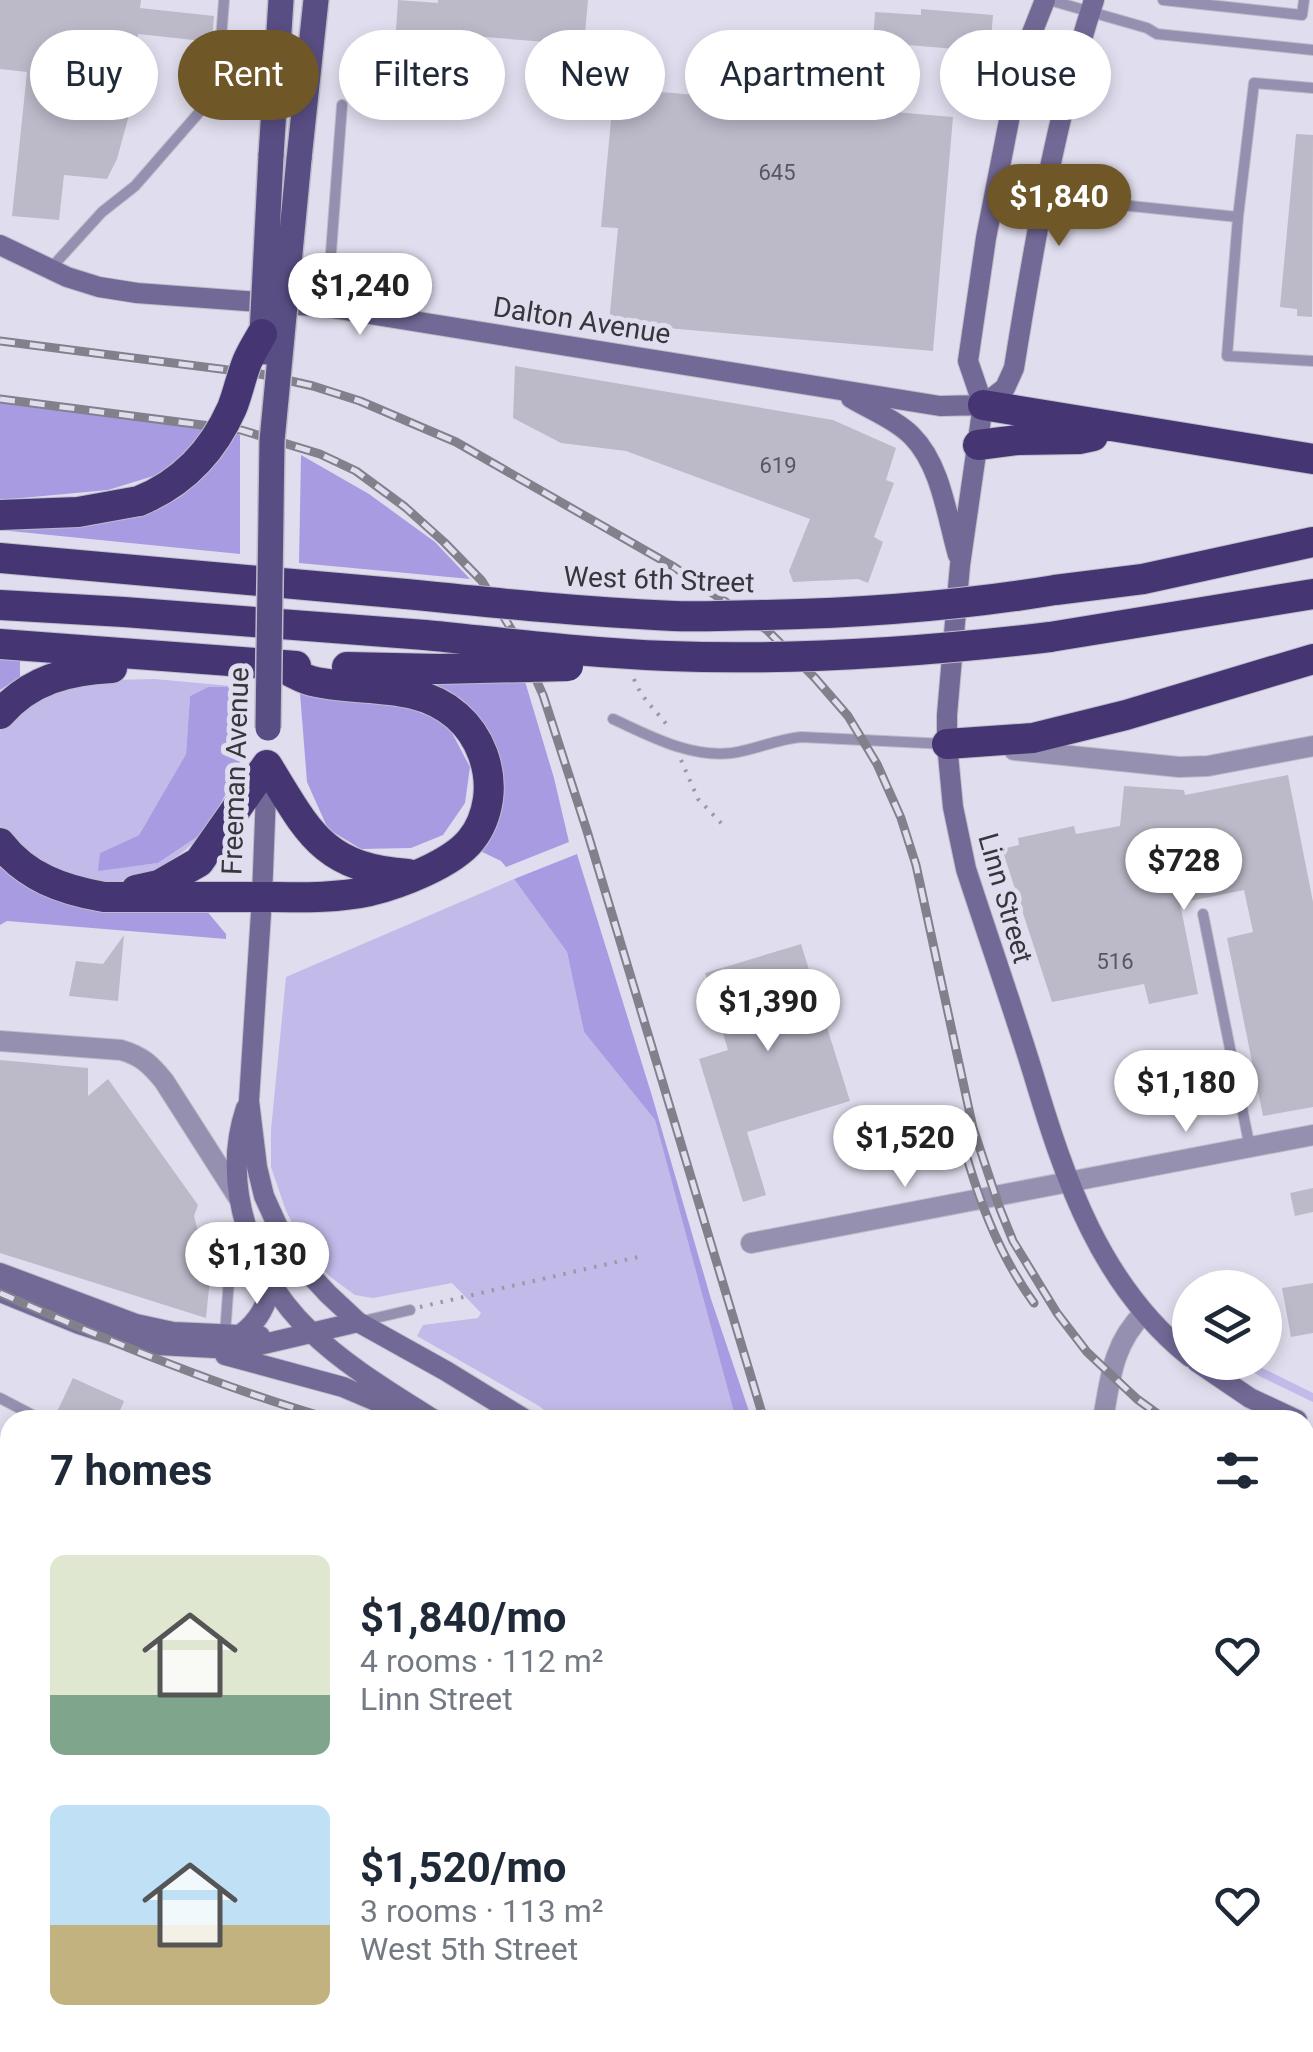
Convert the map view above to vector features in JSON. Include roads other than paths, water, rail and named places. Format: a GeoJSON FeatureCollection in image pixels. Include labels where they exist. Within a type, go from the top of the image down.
{"type":"FeatureCollection","features":[{"type":"Feature","properties":{"kind":"highway"},"geometry":{"type":"LineString","coordinates":[[0,516],[78,512],[139,501],[178,480],[208,450],[230,413],[247,361],[262,334]]}},
{"type":"Feature","properties":{"kind":"highway"},"geometry":{"type":"LineString","coordinates":[[983,406],[1313,459]]}},
{"type":"Feature","properties":{"kind":"highway"},"geometry":{"type":"LineString","coordinates":[[978,445],[1078,440],[1120,428]]}},
{"type":"Feature","properties":{"kind":"highway","name":"West 6th Street"},"geometry":{"type":"LineString","coordinates":[[0,558],[677,616],[804,614],[993,600],[1144,579],[1313,542]]}},
{"type":"Feature","properties":{"kind":"highway"},"geometry":{"type":"LineString","coordinates":[[0,605],[670,656],[792,657],[900,652],[1050,636],[1313,594]]}},
{"type":"Feature","properties":{"kind":"highway"},"geometry":{"type":"LineString","coordinates":[[0,644],[278,665],[439,668],[626,665],[670,656]]}},
{"type":"Feature","properties":{"kind":"highway"},"geometry":{"type":"LineString","coordinates":[[0,714],[14,698],[60,674],[140,667],[158,657]]}},
{"type":"Feature","properties":{"kind":"highway"},"geometry":{"type":"LineString","coordinates":[[947,744],[1033,738],[1126,716],[1313,659]]}},
{"type":"Feature","properties":{"kind":"highway"},"geometry":{"type":"LineString","coordinates":[[0,843],[10,856],[54,884],[78,892],[104,897],[262,897],[332,896],[372,890],[446,860],[470,842],[487,806],[490,785],[475,738],[459,718],[417,695],[310,681],[278,665]]}},
{"type":"Feature","properties":{"kind":"highway"},"geometry":{"type":"LineString","coordinates":[[104,897],[160,885],[199,862],[267,765],[310,833],[330,852],[380,872],[416,874]]}},
{"type":"Feature","properties":{"kind":"main road","name":"Freeman Avenue"},"geometry":{"type":"LineString","coordinates":[[272,441],[262,334],[281,0]]}},
{"type":"Feature","properties":{"kind":"main road","name":"Freeman Avenue"},"geometry":{"type":"LineString","coordinates":[[316,0],[272,441],[267,765],[249,1101],[258,1167],[264,1196],[278,1227],[302,1266],[328,1294],[358,1322],[510,1410]]}},
{"type":"Feature","properties":{"kind":"main road","name":"Linn Street"},"geometry":{"type":"LineString","coordinates":[[1047,0],[1017,82],[994,192],[968,362],[983,406],[960,566],[947,744],[953,807],[966,869],[1068,1183],[1118,1279],[1144,1313],[1172,1340]]}},
{"type":"Feature","properties":{"kind":"main road"},"geometry":{"type":"LineString","coordinates":[[983,406],[1004,388],[1014,368],[1042,199],[1066,94],[1092,6]]}},
{"type":"Feature","properties":{"kind":"main road","name":"Dalton Avenue"},"geometry":{"type":"LineString","coordinates":[[0,245],[99,287],[326,307],[940,406],[983,406]]}},
{"type":"Feature","properties":{"kind":"main road"},"geometry":{"type":"LineString","coordinates":[[841,391],[895,422],[918,444],[937,481],[960,566]]}},
{"type":"Feature","properties":{"kind":"main road","name":"Freeman Avenue"},"geometry":{"type":"LineString","coordinates":[[249,1101],[239,1128],[238,1197],[244,1222],[271,1283],[311,1333],[418,1410]]}},
{"type":"Feature","properties":{"kind":"main road"},"geometry":{"type":"LineString","coordinates":[[0,1273],[136,1324],[173,1332],[287,1338]]}},
{"type":"Feature","properties":{"kind":"main road"},"geometry":{"type":"LineString","coordinates":[[233,1335],[252,1326],[262,1312],[271,1283]]}},
{"type":"Feature","properties":{"kind":"main road"},"geometry":{"type":"LineString","coordinates":[[0,1292],[122,1338],[159,1344],[232,1349],[358,1322]]}},
{"type":"Feature","properties":{"kind":"main road"},"geometry":{"type":"LineString","coordinates":[[194,1346],[344,1387],[397,1410]]}},
{"type":"Feature","properties":{"kind":"main road"},"geometry":{"type":"LineString","coordinates":[[1224,1380],[1275,1410]]}},
{"type":"Feature","properties":{"kind":"street"},"geometry":{"type":"LineString","coordinates":[[947,744],[1179,767],[1208,766],[1313,746]]}},
{"type":"Feature","properties":{"kind":"street"},"geometry":{"type":"LineString","coordinates":[[0,1041],[121,1050],[138,1055],[164,1081],[238,1197]]}},
{"type":"Feature","properties":{"kind":"street"},"geometry":{"type":"LineString","coordinates":[[751,1243],[1313,1135]]}},
{"type":"Feature","properties":{"kind":"street"},"geometry":{"type":"LineString","coordinates":[[1105,1410],[1117,1351],[1144,1313]]}},
{"type":"Feature","properties":{"kind":"lane"},"geometry":{"type":"LineString","coordinates":[[50,269],[102,212],[135,186],[203,108],[218,80],[224,0]]}},
{"type":"Feature","properties":{"kind":"lane"},"geometry":{"type":"LineString","coordinates":[[1047,0],[1092,6],[1157,34],[1313,50]]}},
{"type":"Feature","properties":{"kind":"lane"},"geometry":{"type":"LineString","coordinates":[[1164,0],[1302,15],[1304,0]]}},
{"type":"Feature","properties":{"kind":"lane"},"geometry":{"type":"LineString","coordinates":[[1313,88],[1254,83],[1238,218],[1228,356],[1313,361]]}},
{"type":"Feature","properties":{"kind":"lane"},"geometry":{"type":"LineString","coordinates":[[326,307],[341,120]]}},
{"type":"Feature","properties":{"kind":"lane"},"geometry":{"type":"LineString","coordinates":[[994,192],[1238,218]]}},
{"type":"Feature","properties":{"kind":"lane"},"geometry":{"type":"LineString","coordinates":[[613,719],[673,746],[710,753],[737,752],[800,737],[947,744]]}},
{"type":"Feature","properties":{"kind":"lane"},"geometry":{"type":"LineString","coordinates":[[1202,914],[1250,1148]]}},
{"type":"Feature","properties":{"kind":"lane"},"geometry":{"type":"LineString","coordinates":[[229,1279],[233,1335]]}},
{"type":"Feature","properties":{"kind":"lane"},"geometry":{"type":"LineString","coordinates":[[358,1322],[410,1310]]}},
{"type":"Feature","properties":{"kind":"lane"},"geometry":{"type":"LineString","coordinates":[[0,1398],[23,1410]]}},
{"type":"Feature","properties":{"kind":"railway"},"geometry":{"type":"LineString","coordinates":[[0,341],[260,374],[360,401],[456,442],[674,567],[767,630],[848,716],[877,764],[901,818],[916,865],[973,1128],[1013,1241],[1057,1313],[1087,1352],[1152,1410]]}},
{"type":"Feature","properties":{"kind":"railway"},"geometry":{"type":"LineString","coordinates":[[0,399],[241,430],[320,454],[356,471],[405,507],[482,581],[519,642],[543,695],[761,1410]]}},
{"type":"Feature","properties":{"kind":"railway"},"geometry":{"type":"LineString","coordinates":[[959,1130],[989,1220],[1034,1303]]}},
{"type":"Feature","properties":{"kind":"railway"},"geometry":{"type":"LineString","coordinates":[[0,1293],[165,1362],[303,1410]]}}]}
